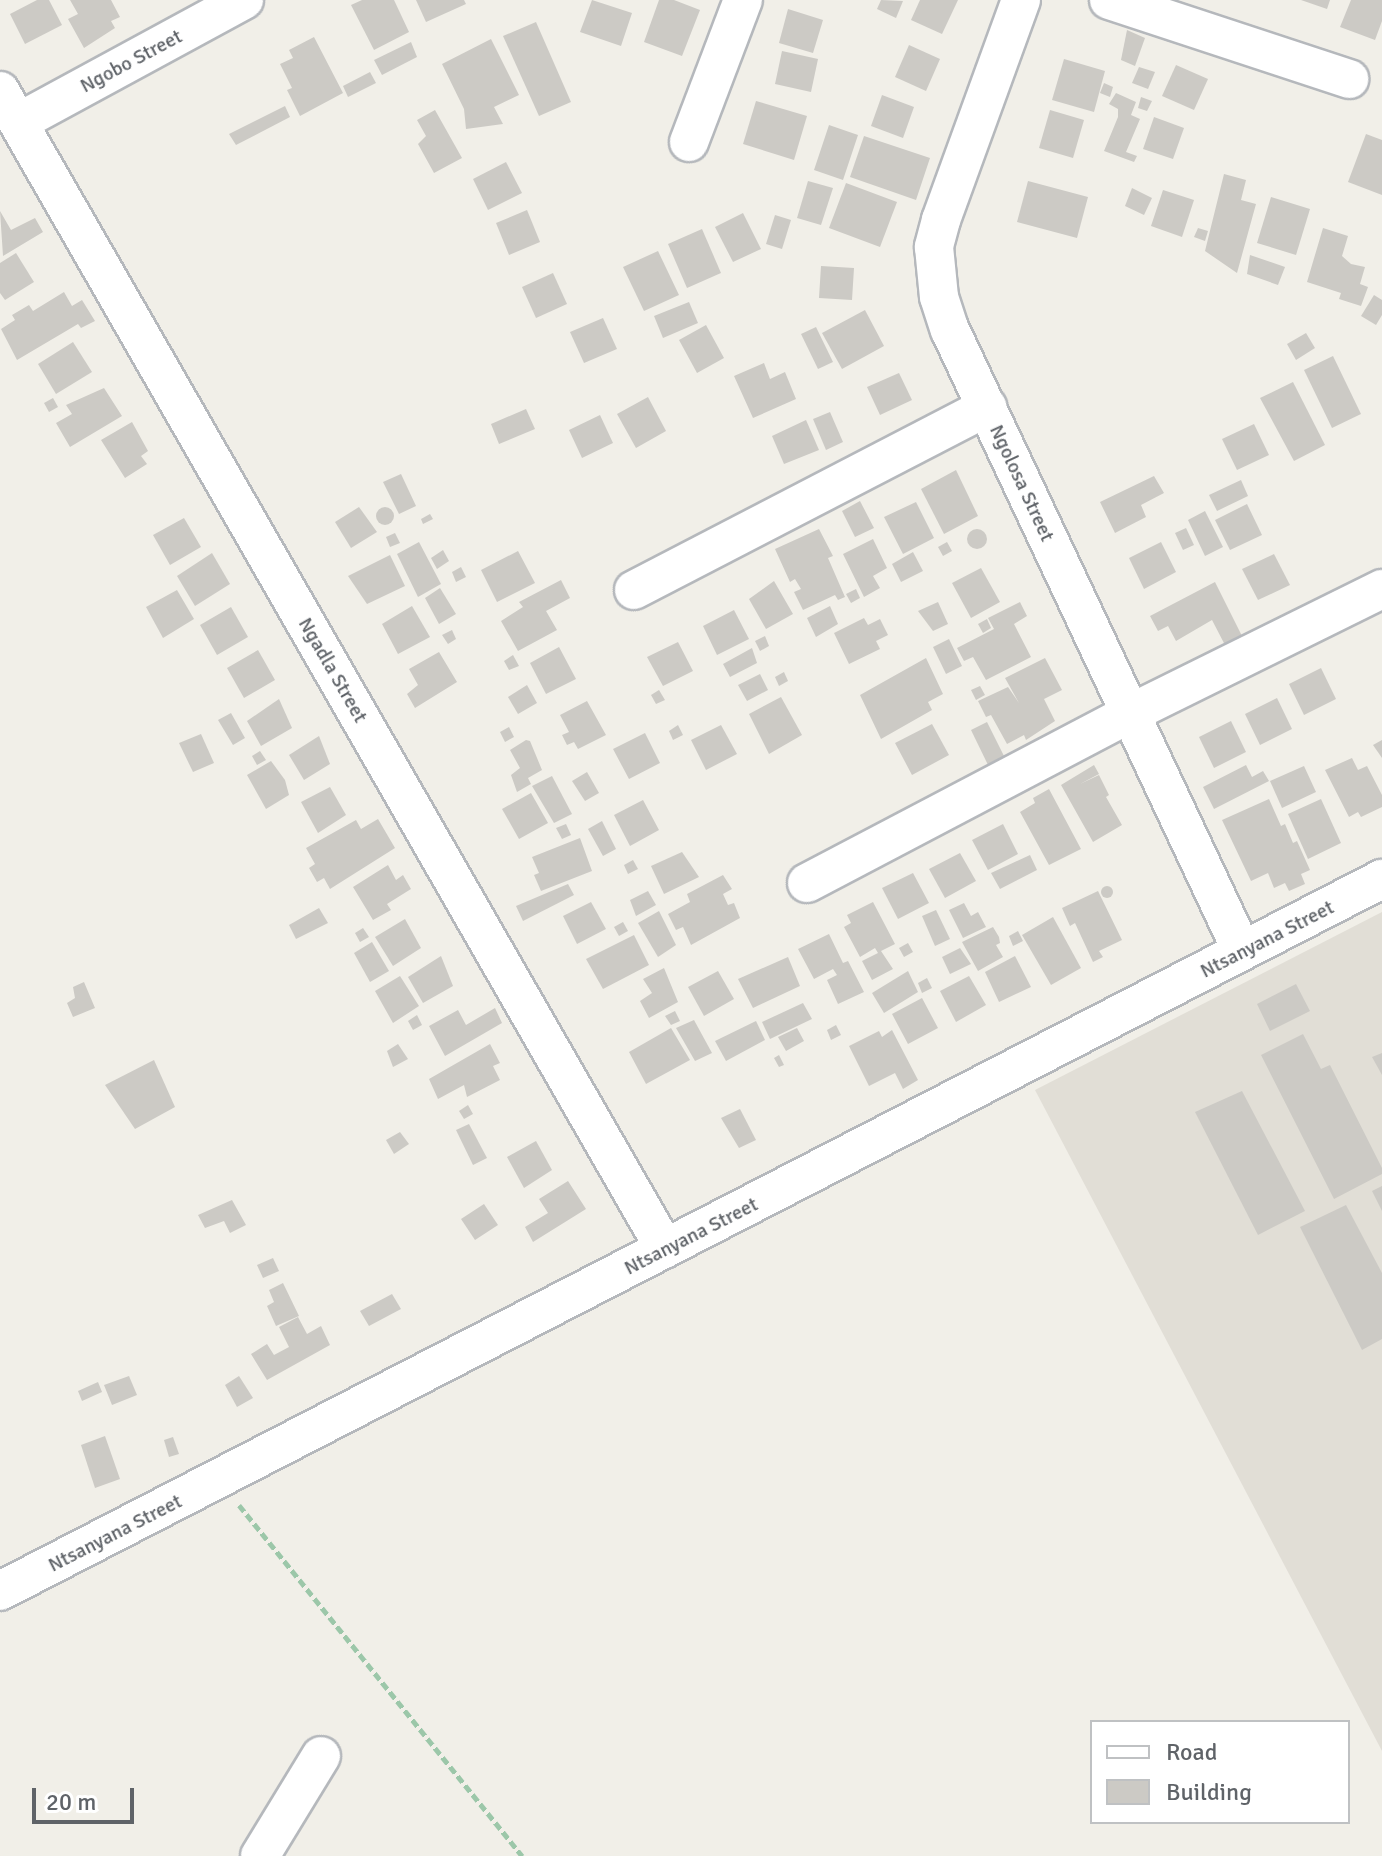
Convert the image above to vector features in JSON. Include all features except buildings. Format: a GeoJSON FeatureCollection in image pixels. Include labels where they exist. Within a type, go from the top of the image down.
{"type":"FeatureCollection","features":[{"type":"Feature","properties":{"kind":"street","name":"Ngobo Street"},"geometry":{"type":"LineString","coordinates":[[9,106],[244,0]]}},
{"type":"Feature","properties":{"kind":"street"},"geometry":{"type":"LineString","coordinates":[[689,142],[743,0]]}},
{"type":"Feature","properties":{"kind":"street","name":"Ngolosa Street"},"geometry":{"type":"LineString","coordinates":[[1021,0],[941,220],[934,247],[935,278],[943,308],[987,407],[1242,951]]}},
{"type":"Feature","properties":{"kind":"street"},"geometry":{"type":"LineString","coordinates":[[1109,0],[1349,79]]}},
{"type":"Feature","properties":{"kind":"street","name":"Ngadla Street"},"geometry":{"type":"LineString","coordinates":[[9,106],[665,1249]]}},
{"type":"Feature","properties":{"kind":"street"},"geometry":{"type":"LineString","coordinates":[[634,590],[987,407]]}},
{"type":"Feature","properties":{"kind":"street"},"geometry":{"type":"LineString","coordinates":[[807,883],[1131,713],[1382,589]]}},
{"type":"Feature","properties":{"kind":"street","name":"Ntsanyana Street"},"geometry":{"type":"LineString","coordinates":[[0,1591],[1382,879]]}},
{"type":"Feature","properties":{"kind":"street"},"geometry":{"type":"LineString","coordinates":[[260,1856],[321,1756]]}},
{"type":"Feature","properties":{"kind":"path"},"geometry":{"type":"LineString","coordinates":[[218,1480],[522,1856]]}},
{"type":"Feature","properties":{"kind":"shaded area"},"geometry":{"type":"Polygon","coordinates":[[[1382,912],[1382,1751],[1035,1090],[1382,912]]]}}]}
